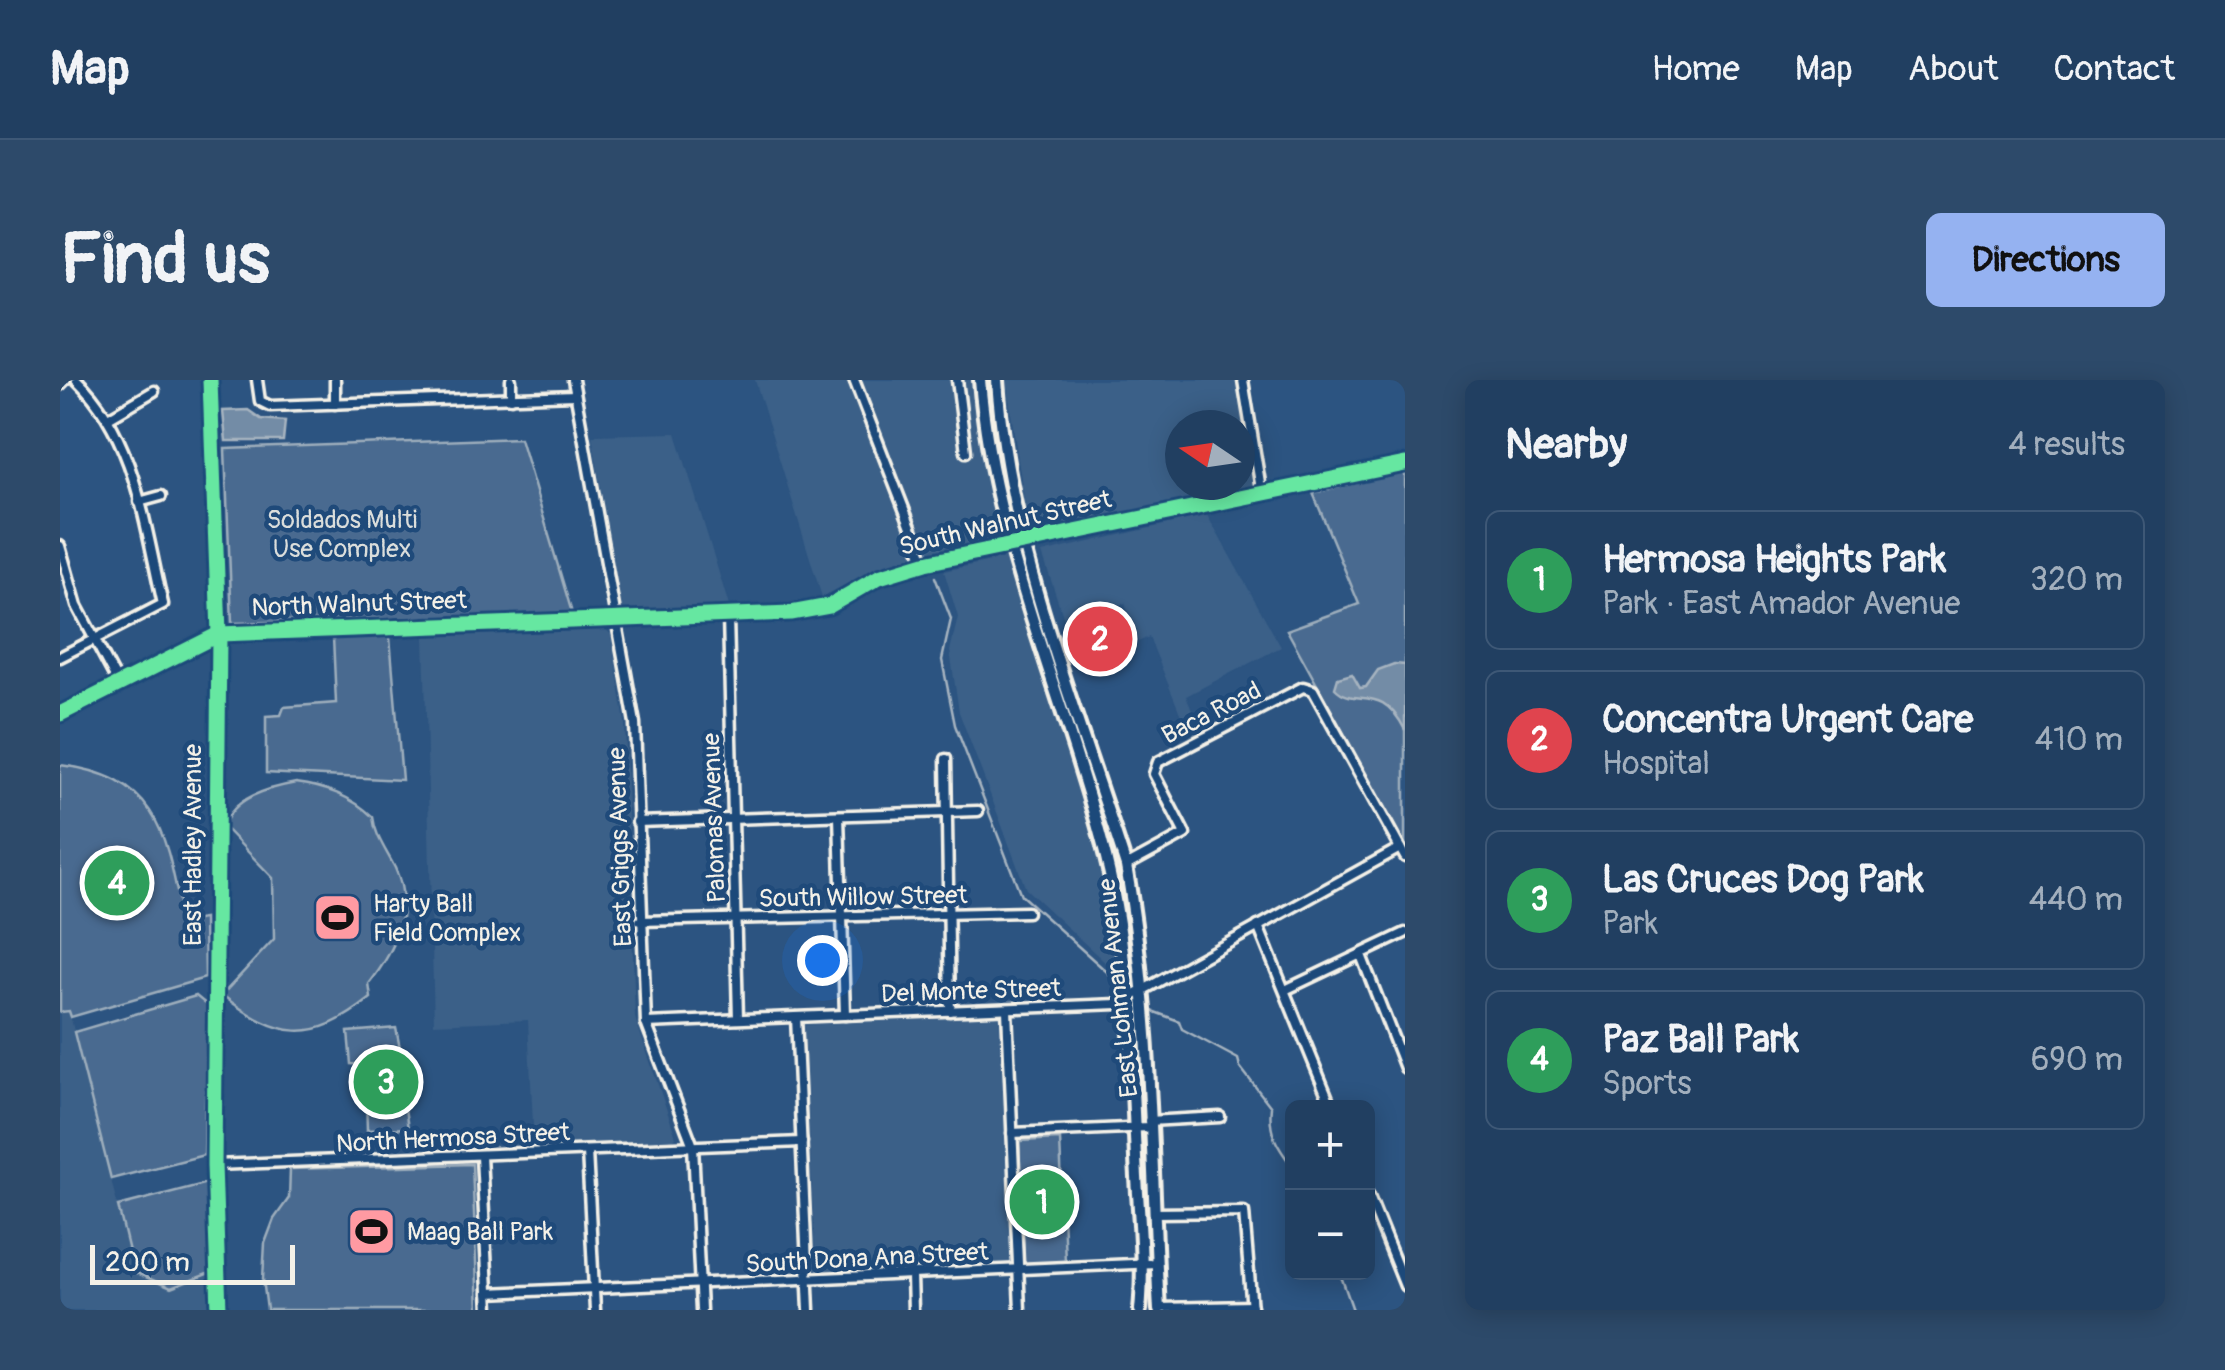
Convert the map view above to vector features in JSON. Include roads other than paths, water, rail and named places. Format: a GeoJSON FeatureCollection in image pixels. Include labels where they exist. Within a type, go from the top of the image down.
{"type":"FeatureCollection","features":[{"type":"Feature","properties":{"kind":"main road","name":"East Lohman Avenue"},"geometry":{"type":"LineString","coordinates":[[980,380],[991,462],[1010,548],[1117,898],[1134,1127],[1140,1310]]}},
{"type":"Feature","properties":{"kind":"main road","name":"East Lohman Avenue"},"geometry":{"type":"LineString","coordinates":[[997,380],[1005,458],[1024,545],[1126,866],[1146,1054],[1159,1309]]}},
{"type":"Feature","properties":{"kind":"main road"},"geometry":{"type":"LineString","coordinates":[[991,462],[1005,458]]}},
{"type":"Feature","properties":{"kind":"street"},"geometry":{"type":"LineString","coordinates":[[60,657],[163,604],[125,455],[108,418],[77,380]]}},
{"type":"Feature","properties":{"kind":"street","name":"East Hadley Avenue"},"geometry":{"type":"LineString","coordinates":[[210,380],[219,634],[214,1165],[219,1310]]}},
{"type":"Feature","properties":{"kind":"street"},"geometry":{"type":"LineString","coordinates":[[257,380],[260,401],[270,406],[575,396]]}},
{"type":"Feature","properties":{"kind":"street"},"geometry":{"type":"LineString","coordinates":[[335,380],[335,404]]}},
{"type":"Feature","properties":{"kind":"street"},"geometry":{"type":"LineString","coordinates":[[510,380],[511,398]]}},
{"type":"Feature","properties":{"kind":"street","name":"East Griggs Avenue"},"geometry":{"type":"LineString","coordinates":[[572,380],[636,723],[646,1023],[693,1146],[701,1310]]}},
{"type":"Feature","properties":{"kind":"street"},"geometry":{"type":"LineString","coordinates":[[854,380],[925,563]]}},
{"type":"Feature","properties":{"kind":"street"},"geometry":{"type":"LineString","coordinates":[[958,380],[966,452]]}},
{"type":"Feature","properties":{"kind":"street"},"geometry":{"type":"LineString","coordinates":[[1243,380],[1262,495]]}},
{"type":"Feature","properties":{"kind":"street"},"geometry":{"type":"LineString","coordinates":[[108,418],[154,390]]}},
{"type":"Feature","properties":{"kind":"street","name":"South Walnut Street"},"geometry":{"type":"LineString","coordinates":[[618,618],[728,616],[830,606],[879,577],[925,563],[1405,464]]}},
{"type":"Feature","properties":{"kind":"street"},"geometry":{"type":"LineString","coordinates":[[139,502],[161,496]]}},
{"type":"Feature","properties":{"kind":"street"},"geometry":{"type":"LineString","coordinates":[[60,546],[73,596],[118,683]]}},
{"type":"Feature","properties":{"kind":"street","name":"Palomas Avenue"},"geometry":{"type":"LineString","coordinates":[[728,616],[738,1018]]}},
{"type":"Feature","properties":{"kind":"street","name":"North Walnut Street"},"geometry":{"type":"LineString","coordinates":[[60,714],[219,634],[618,618]]}},
{"type":"Feature","properties":{"kind":"street","name":"Baca Road"},"geometry":{"type":"LineString","coordinates":[[1126,866],[1185,834],[1154,774],[1158,762],[1303,687],[1313,690],[1403,852]]}},
{"type":"Feature","properties":{"kind":"street"},"geometry":{"type":"LineString","coordinates":[[946,760],[950,1011]]}},
{"type":"Feature","properties":{"kind":"street"},"geometry":{"type":"LineString","coordinates":[[638,822],[978,811]]}},
{"type":"Feature","properties":{"kind":"street"},"geometry":{"type":"LineString","coordinates":[[839,816],[846,1015]]}},
{"type":"Feature","properties":{"kind":"street"},"geometry":{"type":"LineString","coordinates":[[1123,1002],[1258,926],[1403,852]]}},
{"type":"Feature","properties":{"kind":"street","name":"South Willow Street"},"geometry":{"type":"LineString","coordinates":[[640,921],[1026,912]]}},
{"type":"Feature","properties":{"kind":"street"},"geometry":{"type":"LineString","coordinates":[[1258,926],[1329,1100]]}},
{"type":"Feature","properties":{"kind":"street"},"geometry":{"type":"LineString","coordinates":[[1285,990],[1405,933]]}},
{"type":"Feature","properties":{"kind":"street"},"geometry":{"type":"LineString","coordinates":[[1361,955],[1405,1068]]}},
{"type":"Feature","properties":{"kind":"street","name":"Del Monte Street"},"geometry":{"type":"LineString","coordinates":[[646,1023],[1123,1002]]}},
{"type":"Feature","properties":{"kind":"street"},"geometry":{"type":"LineString","coordinates":[[1007,1010],[1020,1310]]}},
{"type":"Feature","properties":{"kind":"street"},"geometry":{"type":"LineString","coordinates":[[796,1017],[809,1310]]}},
{"type":"Feature","properties":{"kind":"street"},"geometry":{"type":"LineString","coordinates":[[1012,1133],[1220,1118]]}},
{"type":"Feature","properties":{"kind":"street","name":"North Hermosa Street"},"geometry":{"type":"LineString","coordinates":[[214,1165],[802,1142]]}},
{"type":"Feature","properties":{"kind":"street"},"geometry":{"type":"LineString","coordinates":[[587,1151],[595,1310]]}},
{"type":"Feature","properties":{"kind":"street"},"geometry":{"type":"LineString","coordinates":[[481,1156],[488,1310]]}},
{"type":"Feature","properties":{"kind":"street"},"geometry":{"type":"LineString","coordinates":[[1375,1211],[1405,1286]]}},
{"type":"Feature","properties":{"kind":"street"},"geometry":{"type":"LineString","coordinates":[[1154,1213],[1244,1212],[1252,1308],[1159,1309]]}},
{"type":"Feature","properties":{"kind":"street","name":"South Dona Ana Street"},"geometry":{"type":"LineString","coordinates":[[488,1293],[1156,1263]]}},
{"type":"Feature","properties":{"kind":"street"},"geometry":{"type":"LineString","coordinates":[[912,1276],[913,1310]]}},
{"type":"Feature","properties":{"kind":"waterway"},"geometry":{"type":"LineString","coordinates":[[935,577],[951,619],[942,660],[955,725],[1021,895],[1116,980]]}},
{"type":"Feature","properties":{"kind":"waterway"},"geometry":{"type":"LineString","coordinates":[[1152,1011],[1179,1021],[1182,1029],[1238,1059],[1271,1107],[1275,1139],[1285,1156]]}},
{"type":"Feature","properties":{"kind":"waterway"},"geometry":{"type":"LineString","coordinates":[[1342,1280],[1353,1310]]}},
{"type":"Feature","properties":{"kind":"place","name":"Concentra Urgent Care"},"geometry":{"type":"Point","coordinates":[1100,639]}},
{"type":"Feature","properties":{"kind":"place","name":"Paz Ball Park"},"geometry":{"type":"Point","coordinates":[117,883]}},
{"type":"Feature","properties":{"kind":"place","name":"Harty Ball Field Complex"},"geometry":{"type":"Point","coordinates":[338,917]}},
{"type":"Feature","properties":{"kind":"place","name":"Las Cruces Dog Park"},"geometry":{"type":"Point","coordinates":[386,1082]}},
{"type":"Feature","properties":{"kind":"place","name":"Hermosa Heights Park"},"geometry":{"type":"Point","coordinates":[1042,1202]}},
{"type":"Feature","properties":{"kind":"place","name":"Maag Ball Park"},"geometry":{"type":"Point","coordinates":[372,1231]}},
{"type":"Feature","properties":{"kind":"park label","name":"Soldados Multi Use Complex"},"geometry":{"type":"Point","coordinates":[342,534]}}]}
